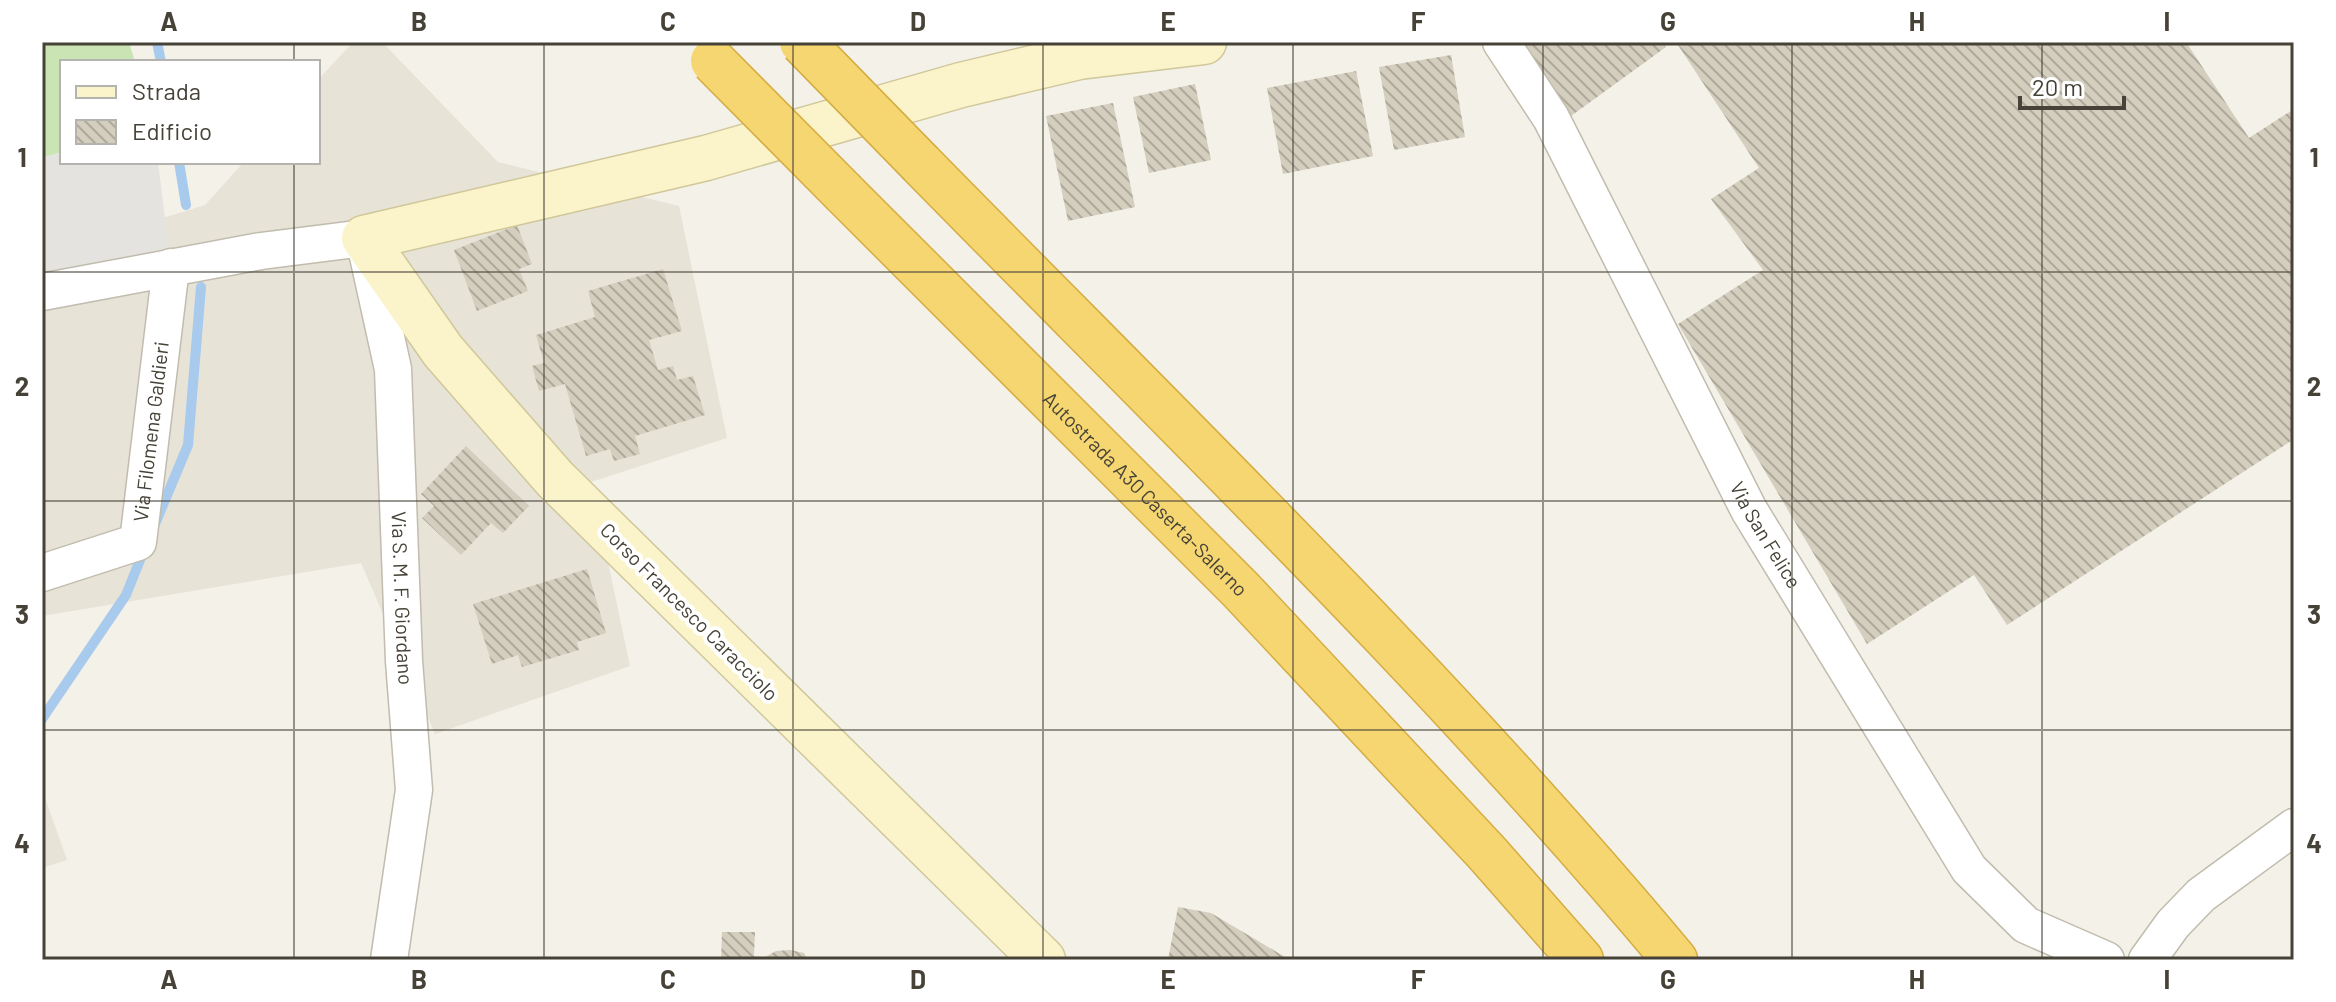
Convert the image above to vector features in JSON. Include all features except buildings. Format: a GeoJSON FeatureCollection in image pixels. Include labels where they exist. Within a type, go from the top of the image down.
{"type":"FeatureCollection","features":[{"type":"Feature","properties":{"kind":"highway"},"geometry":{"type":"LineString","coordinates":[[802,42],[1512,771],[1675,960]]}},
{"type":"Feature","properties":{"kind":"highway","name":"Autostrada A30 Caserta-Salerno"},"geometry":{"type":"LineString","coordinates":[[704,52],[1240,589],[1487,853],[1581,960]]}},
{"type":"Feature","properties":{"kind":"street"},"geometry":{"type":"LineString","coordinates":[[42,292],[261,251],[364,238],[706,158],[961,85],[1079,57],[1204,42]]}},
{"type":"Feature","properties":{"kind":"street","name":"Via San Felice"},"geometry":{"type":"LineString","coordinates":[[1501,42],[1551,118],[1749,510],[1969,869],[2026,925],[2106,960]]}},
{"type":"Feature","properties":{"kind":"street","name":"Via S. M. F. Giordano"},"geometry":{"type":"LineString","coordinates":[[364,238],[393,369],[404,661],[414,790],[389,960]]}},
{"type":"Feature","properties":{"kind":"street","name":"Corso Francesco Caracciolo"},"geometry":{"type":"LineString","coordinates":[[364,238],[443,351],[555,479],[1043,960]]}},
{"type":"Feature","properties":{"kind":"street","name":"Via Filomena Galdieri"},"geometry":{"type":"LineString","coordinates":[[42,573],[138,542],[171,267]]}},
{"type":"Feature","properties":{"kind":"street"},"geometry":{"type":"LineString","coordinates":[[2147,960],[2173,924],[2201,895],[2294,827]]}},
{"type":"Feature","properties":{"kind":"shaded area"},"geometry":{"type":"Polygon","coordinates":[[[353,42],[382,42],[498,162],[679,206],[727,438],[591,482],[630,666],[435,734],[361,563],[42,616],[42,255],[205,205],[242,164],[320,164],[320,78],[353,42]]]}},
{"type":"Feature","properties":{"kind":"shaded area"},"geometry":{"type":"Polygon","coordinates":[[[60,153],[60,164],[158,164],[171,267],[42,292],[42,158],[60,153]]]}},
{"type":"Feature","properties":{"kind":"shaded area"},"geometry":{"type":"Polygon","coordinates":[[[42,789],[67,860],[42,868],[42,789]]]}},
{"type":"Feature","properties":{"kind":"green space"},"geometry":{"type":"Polygon","coordinates":[[[48,42],[129,42],[134,60],[60,60],[60,153],[42,158],[42,47],[48,42]]]}},
{"type":"Feature","properties":{"kind":"waterway"},"geometry":{"type":"LineString","coordinates":[[157,42],[161,60]]}},
{"type":"Feature","properties":{"kind":"waterway"},"geometry":{"type":"LineString","coordinates":[[179,164],[186,205]]}},
{"type":"Feature","properties":{"kind":"waterway"},"geometry":{"type":"LineString","coordinates":[[155,524],[188,445],[201,287]]}},
{"type":"Feature","properties":{"kind":"waterway"},"geometry":{"type":"LineString","coordinates":[[42,719],[126,595],[144,550]]}}]}
